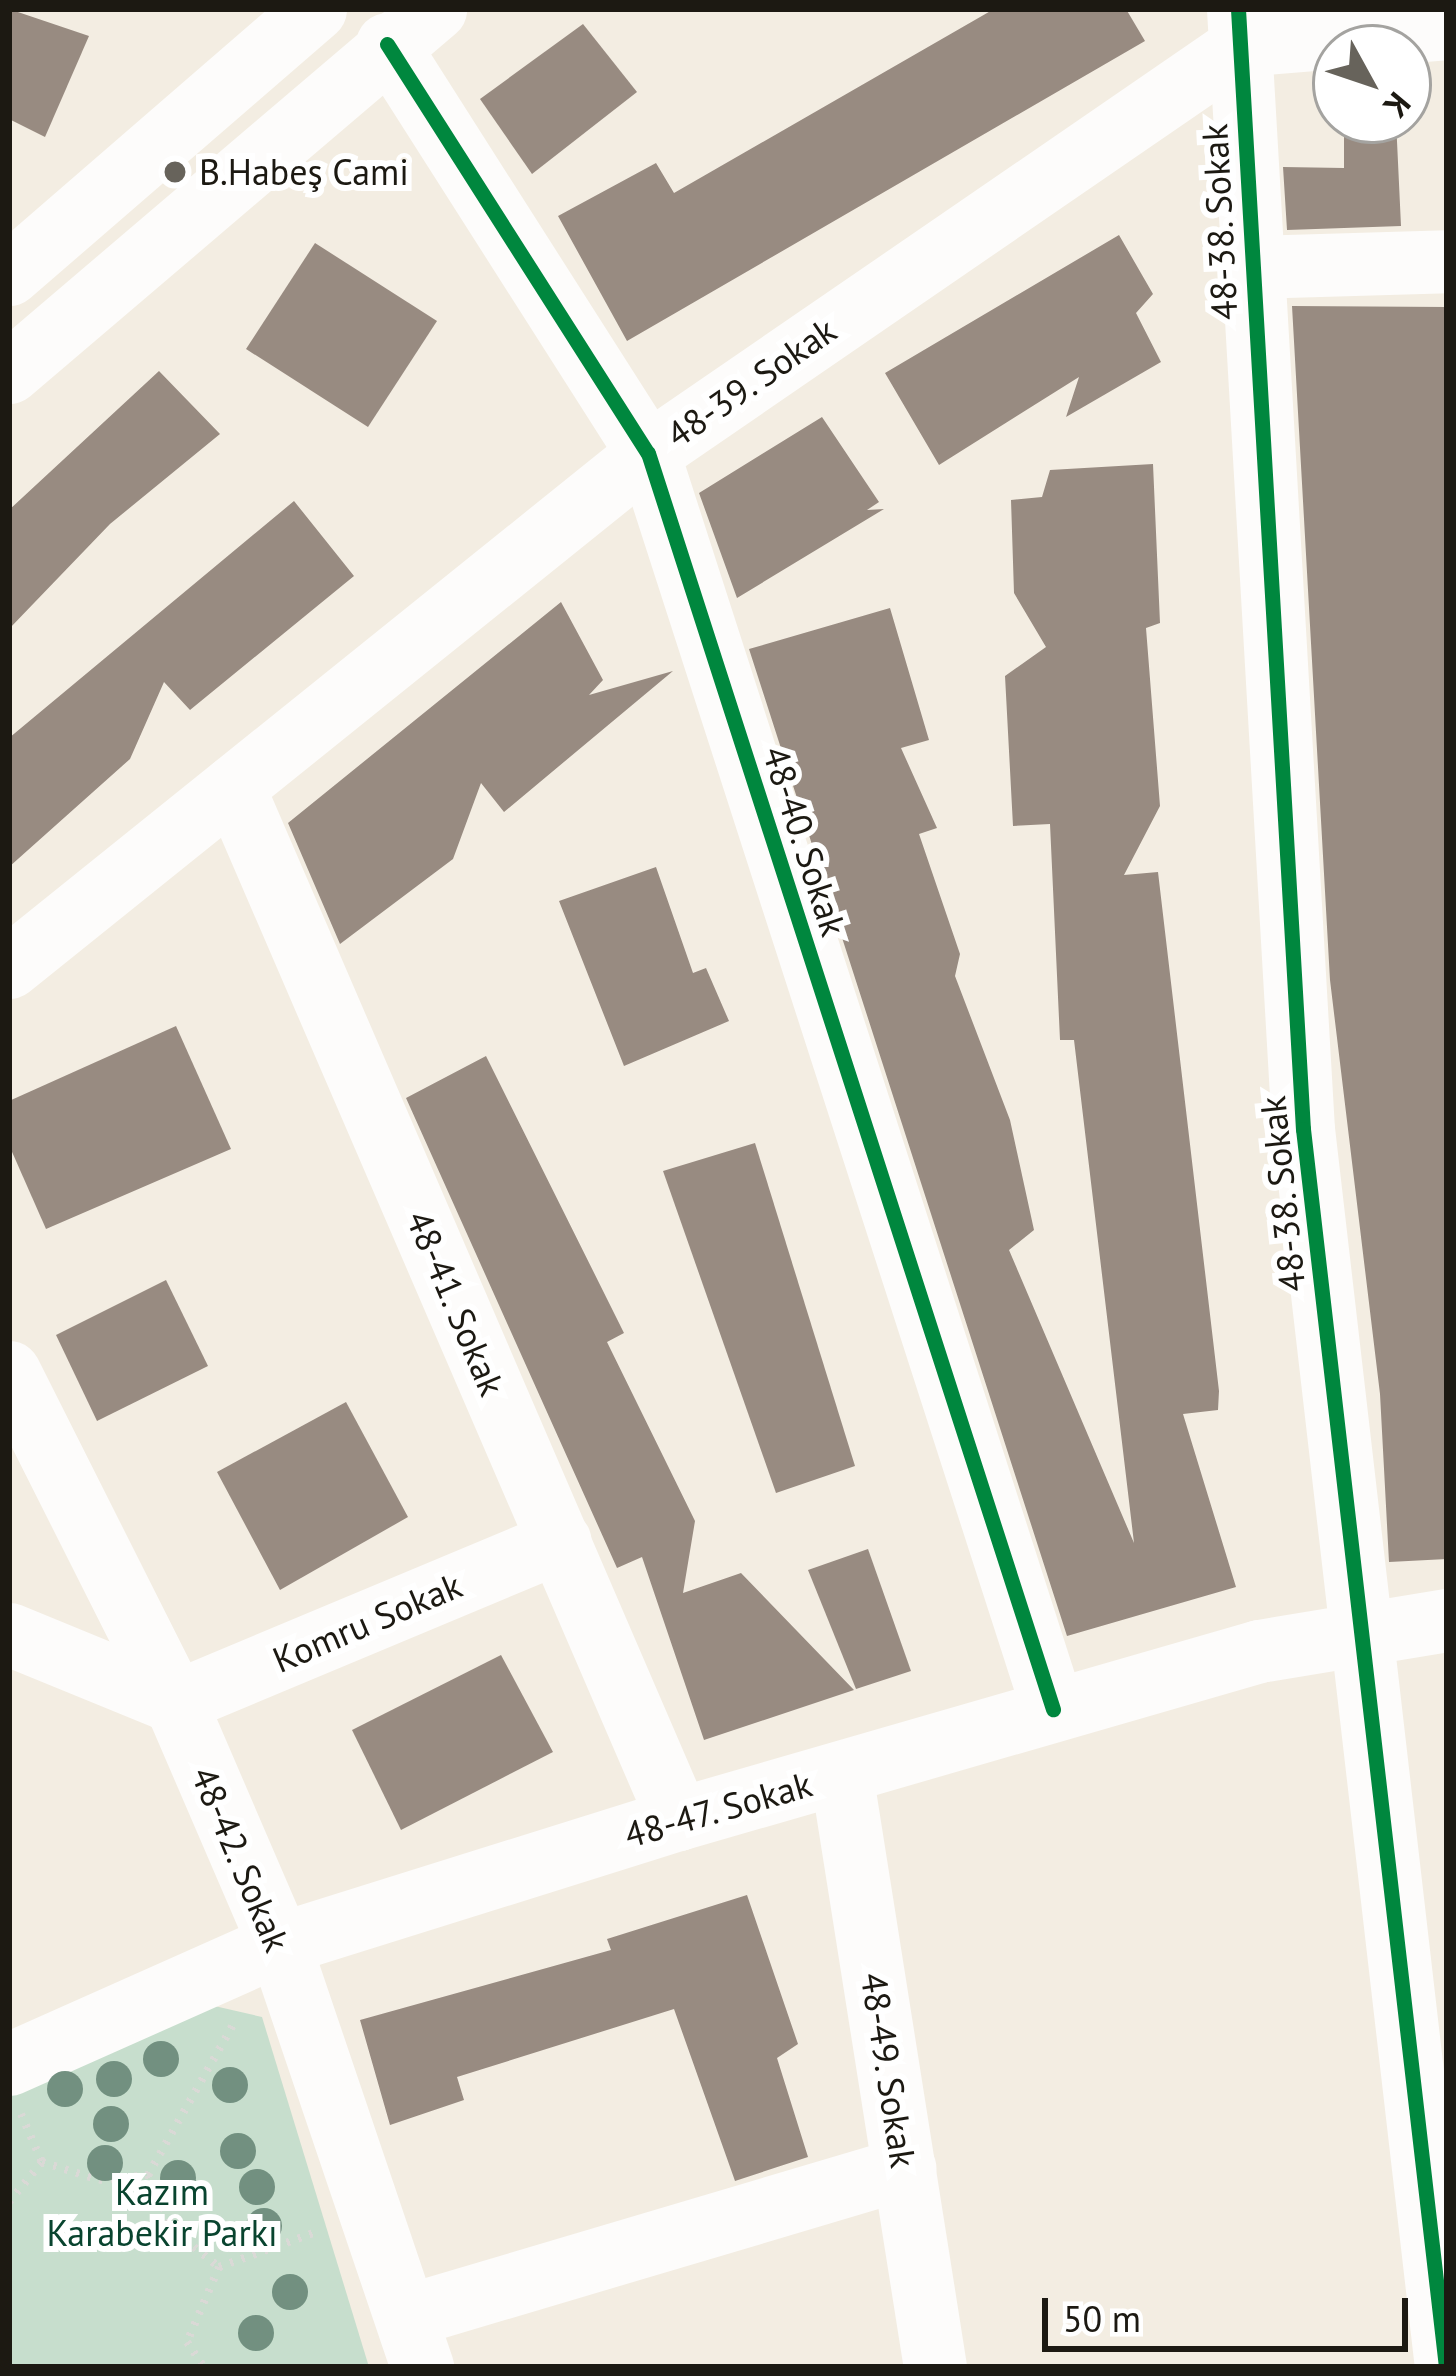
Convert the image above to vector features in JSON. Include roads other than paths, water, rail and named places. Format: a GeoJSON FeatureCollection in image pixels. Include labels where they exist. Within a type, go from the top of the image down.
{"type":"FeatureCollection","features":[{"type":"Feature","properties":{"kind":"street"},"geometry":{"type":"LineString","coordinates":[[9,274],[287,15]]}},
{"type":"Feature","properties":{"kind":"street"},"geometry":{"type":"LineString","coordinates":[[9,372],[411,27]]}},
{"type":"Feature","properties":{"kind":"street","name":"48-40. Sokak"},"geometry":{"type":"LineString","coordinates":[[411,27],[648,453],[1053,1709]]}},
{"type":"Feature","properties":{"kind":"street","name":"48-39. Sokak"},"geometry":{"type":"LineString","coordinates":[[9,967],[648,453],[1240,27],[1447,28]]}},
{"type":"Feature","properties":{"kind":"street","name":"48-38. Sokak"},"geometry":{"type":"LineString","coordinates":[[1240,27],[1250,267],[1303,1129],[1446,2367]]}},
{"type":"Feature","properties":{"kind":"street"},"geometry":{"type":"LineString","coordinates":[[1250,267],[1447,260]]}},
{"type":"Feature","properties":{"kind":"street","name":"48-41. Sokak"},"geometry":{"type":"LineString","coordinates":[[233,787],[678,1819]]}},
{"type":"Feature","properties":{"kind":"street","name":"48-42. Sokak"},"geometry":{"type":"LineString","coordinates":[[9,1372],[175,1702],[280,1944],[374,2211],[414,2342]]}},
{"type":"Feature","properties":{"kind":"street","name":"Komru Sokak"},"geometry":{"type":"LineString","coordinates":[[175,1702],[560,1541]]}},
{"type":"Feature","properties":{"kind":"street","name":"48-47. Sokak"},"geometry":{"type":"LineString","coordinates":[[13,2084],[280,1944],[678,1819],[1053,1709],[1362,1628],[1447,1619]]}},
{"type":"Feature","properties":{"kind":"street"},"geometry":{"type":"LineString","coordinates":[[9,1634],[175,1702]]}},
{"type":"Feature","properties":{"kind":"street","name":"48-49. Sokak"},"geometry":{"type":"LineString","coordinates":[[841,1773],[935,2367]]}},
{"type":"Feature","properties":{"kind":"street"},"geometry":{"type":"LineString","coordinates":[[414,2342],[904,2168]]}},
{"type":"Feature","properties":{"kind":"place","name":"B.Habeş Cami"},"geometry":{"type":"Point","coordinates":[175,172]}},
{"type":"Feature","properties":{"kind":"park label","name":"Kazım Karabekir Parkı"},"geometry":{"type":"Point","coordinates":[162,2212]}}]}
